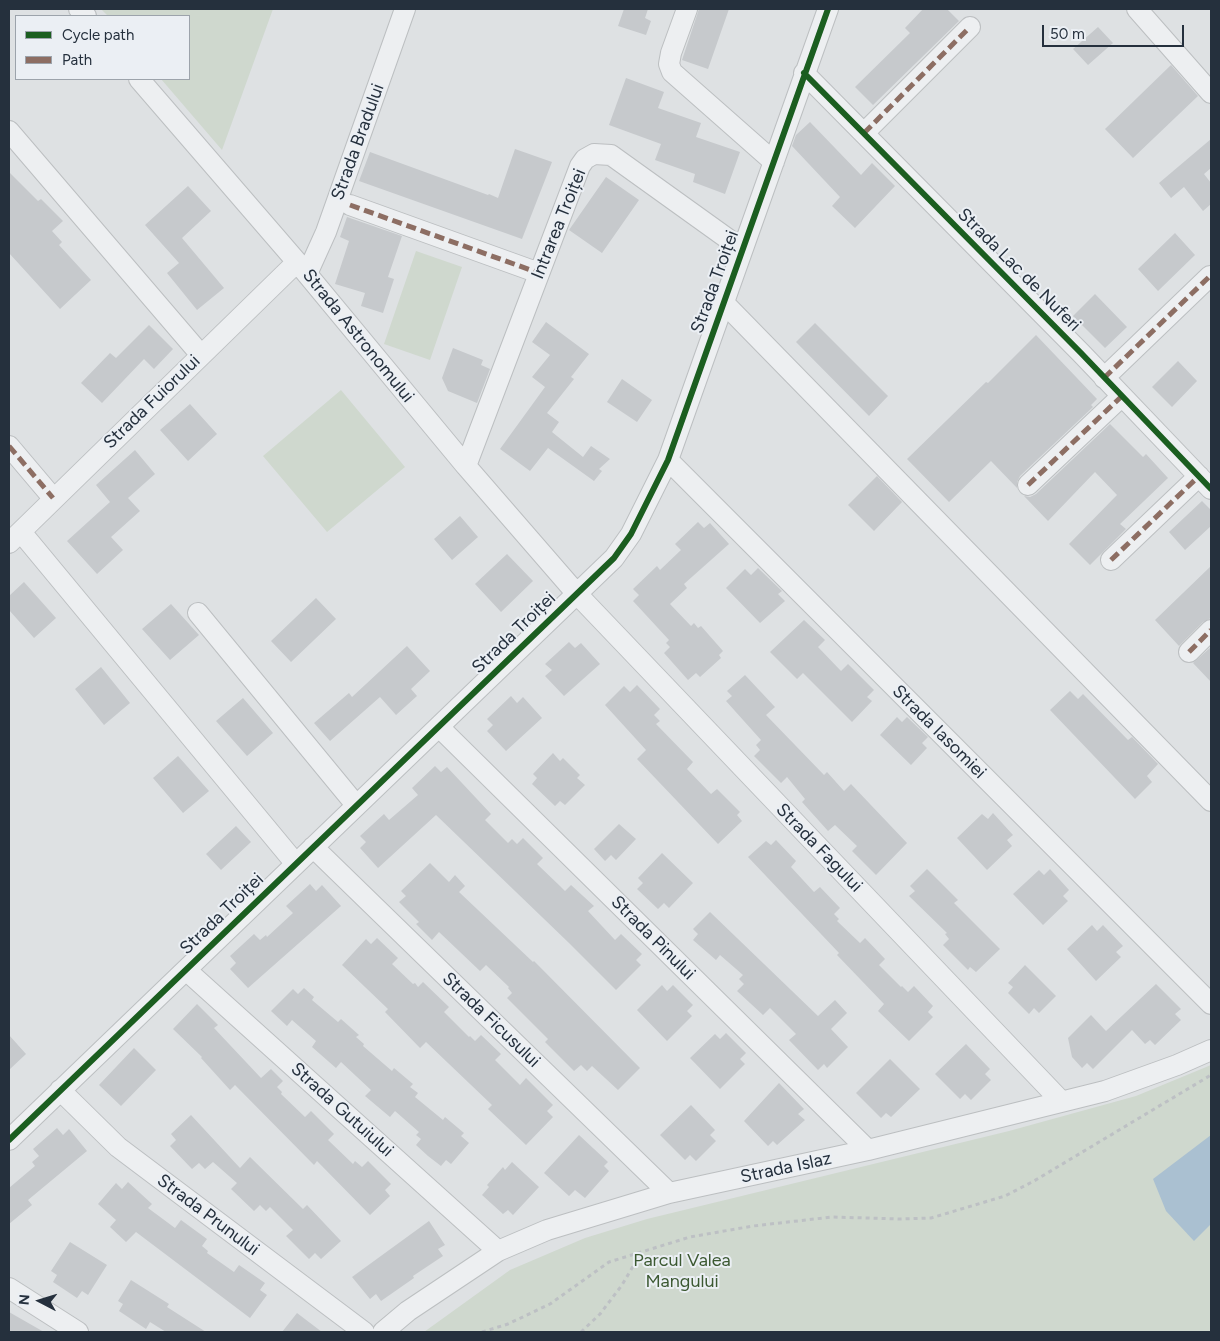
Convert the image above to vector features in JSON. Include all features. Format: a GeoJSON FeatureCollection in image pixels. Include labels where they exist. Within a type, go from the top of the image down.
{"type":"FeatureCollection","features":[{"type":"Feature","properties":{"kind":"street","name":"Strada Bradului"},"geometry":{"type":"LineString","coordinates":[[302,268],[326,232],[405,9]]}},
{"type":"Feature","properties":{"kind":"street"},"geometry":{"type":"LineString","coordinates":[[687,9],[671,53],[669,64],[672,72],[774,162]]}},
{"type":"Feature","properties":{"kind":"street","name":"Strada Troiței"},"geometry":{"type":"LineString","coordinates":[[9,1140],[614,558],[631,534],[668,460],[828,9]]}},
{"type":"Feature","properties":{"kind":"street"},"geometry":{"type":"LineString","coordinates":[[1137,9],[1211,93]]}},
{"type":"Feature","properties":{"kind":"street"},"geometry":{"type":"LineString","coordinates":[[864,133],[970,27]]}},
{"type":"Feature","properties":{"kind":"street","name":"Strada Lac de Nuferi"},"geometry":{"type":"LineString","coordinates":[[804,73],[1205,482]]}},
{"type":"Feature","properties":{"kind":"street","name":"Strada Astronomului"},"geometry":{"type":"LineString","coordinates":[[140,80],[302,268],[466,466],[577,594]]}},
{"type":"Feature","properties":{"kind":"street"},"geometry":{"type":"LineString","coordinates":[[9,131],[200,355]]}},
{"type":"Feature","properties":{"kind":"street","name":"Intrarea Troiței"},"geometry":{"type":"LineString","coordinates":[[466,466],[580,166],[585,159],[594,154],[612,156],[742,249]]}},
{"type":"Feature","properties":{"kind":"street"},"geometry":{"type":"LineString","coordinates":[[350,205],[539,273]]}},
{"type":"Feature","properties":{"kind":"street","name":"Strada Fuiorului"},"geometry":{"type":"LineString","coordinates":[[15,537],[200,355],[302,268]]}},
{"type":"Feature","properties":{"kind":"street"},"geometry":{"type":"LineString","coordinates":[[1104,378],[1210,276]]}},
{"type":"Feature","properties":{"kind":"street"},"geometry":{"type":"LineString","coordinates":[[723,302],[1211,801]]}},
{"type":"Feature","properties":{"kind":"street"},"geometry":{"type":"LineString","coordinates":[[1028,485],[1122,396]]}},
{"type":"Feature","properties":{"kind":"street"},"geometry":{"type":"LineString","coordinates":[[9,446],[53,498]]}},
{"type":"Feature","properties":{"kind":"street","name":"Strada Iasomiei"},"geometry":{"type":"LineString","coordinates":[[668,460],[1211,1004]]}},
{"type":"Feature","properties":{"kind":"street"},"geometry":{"type":"LineString","coordinates":[[1111,560],[1205,482]]}},
{"type":"Feature","properties":{"kind":"street"},"geometry":{"type":"LineString","coordinates":[[15,537],[296,864]]}},
{"type":"Feature","properties":{"kind":"street","name":"Strada Fagului"},"geometry":{"type":"LineString","coordinates":[[577,594],[1062,1102]]}},
{"type":"Feature","properties":{"kind":"street"},"geometry":{"type":"LineString","coordinates":[[198,613],[356,805]]}},
{"type":"Feature","properties":{"kind":"street"},"geometry":{"type":"LineString","coordinates":[[1189,652],[1211,630]]}},
{"type":"Feature","properties":{"kind":"street","name":"Strada Pinului"},"geometry":{"type":"LineString","coordinates":[[439,727],[868,1150]]}},
{"type":"Feature","properties":{"kind":"street","name":"Strada Ficusului"},"geometry":{"type":"LineString","coordinates":[[313,846],[669,1193]]}},
{"type":"Feature","properties":{"kind":"street","name":"Strada Gutuiului"},"geometry":{"type":"LineString","coordinates":[[186,970],[498,1251]]}},
{"type":"Feature","properties":{"kind":"street","name":"Strada Islaz"},"geometry":{"type":"LineString","coordinates":[[383,1332],[408,1311],[498,1251],[547,1230],[669,1193],[868,1150],[1062,1102],[1105,1090],[1177,1065],[1211,1050]]}},
{"type":"Feature","properties":{"kind":"street","name":"Strada Prunului"},"geometry":{"type":"LineString","coordinates":[[60,1090],[118,1148],[364,1332]]}},
{"type":"Feature","properties":{"kind":"street"},"geometry":{"type":"LineString","coordinates":[[9,1288],[78,1332]]}},
{"type":"Feature","properties":{"kind":"path"},"geometry":{"type":"LineString","coordinates":[[482,1332],[508,1324],[550,1304],[609,1262],[642,1250],[690,1237],[753,1226],[832,1218],[931,1218],[1005,1196],[1034,1181],[1211,1075]]}},
{"type":"Feature","properties":{"kind":"path"},"geometry":{"type":"LineString","coordinates":[[581,1332],[600,1314],[622,1285],[642,1250]]}},
{"type":"Feature","properties":{"kind":"green space"},"geometry":{"type":"Polygon","coordinates":[[[101,9],[273,9],[222,150],[162,80],[190,80],[190,15],[107,15],[101,9]]]}},
{"type":"Feature","properties":{"kind":"green space"},"geometry":{"type":"Polygon","coordinates":[[[416,251],[462,267],[430,360],[384,344],[416,251]]]}},
{"type":"Feature","properties":{"kind":"green space"},"geometry":{"type":"Polygon","coordinates":[[[341,390],[405,467],[327,532],[263,456],[341,390]]]}},
{"type":"Feature","properties":{"kind":"green space","name":"Parcul Valea Mangului"},"geometry":{"type":"Polygon","coordinates":[[[1211,1065],[1211,1332],[424,1332],[510,1270],[585,1238],[647,1219],[1009,1131],[1136,1096],[1211,1065]]]}},
{"type":"Feature","properties":{"kind":"water"},"geometry":{"type":"Polygon","coordinates":[[[1211,1135],[1211,1224],[1194,1241],[1166,1211],[1153,1179],[1211,1135]]]}},
{"type":"Feature","properties":{"kind":"building"},"geometry":{"type":"Polygon","coordinates":[[[624,9],[648,9],[645,18],[651,21],[646,35],[618,26],[624,9]]]}},
{"type":"Feature","properties":{"kind":"building"},"geometry":{"type":"Polygon","coordinates":[[[699,9],[729,9],[708,69],[682,60],[699,9]]]}},
{"type":"Feature","properties":{"kind":"building"},"geometry":{"type":"Polygon","coordinates":[[[923,9],[947,9],[959,21],[873,105],[855,87],[910,33],[905,28],[923,9]]]}},
{"type":"Feature","properties":{"kind":"building"},"geometry":{"type":"Polygon","coordinates":[[[1098,27],[1113,43],[1088,65],[1073,49],[1098,27]]]}},
{"type":"Feature","properties":{"kind":"building"},"geometry":{"type":"Polygon","coordinates":[[[1171,65],[1198,96],[1133,158],[1105,129],[1171,65]]]}},
{"type":"Feature","properties":{"kind":"building"},"geometry":{"type":"Polygon","coordinates":[[[626,78],[664,92],[658,108],[701,123],[696,137],[740,152],[725,194],[693,182],[695,174],[655,160],[661,144],[609,125],[626,78]]]}},
{"type":"Feature","properties":{"kind":"building"},"geometry":{"type":"Polygon","coordinates":[[[810,122],[861,175],[872,163],[895,186],[855,228],[832,206],[840,197],[792,146],[796,135],[810,122]]]}},
{"type":"Feature","properties":{"kind":"building"},"geometry":{"type":"Polygon","coordinates":[[[1211,139],[1211,168],[1204,174],[1211,183],[1211,204],[1203,211],[1184,187],[1171,198],[1159,183],[1211,139]]]}},
{"type":"Feature","properties":{"kind":"building"},"geometry":{"type":"Polygon","coordinates":[[[515,149],[552,162],[522,239],[359,181],[370,152],[498,198],[515,149]]]}},
{"type":"Feature","properties":{"kind":"building"},"geometry":{"type":"Polygon","coordinates":[[[9,172],[38,201],[41,199],[63,221],[52,231],[62,242],[59,245],[91,280],[60,309],[9,253],[9,172]]]}},
{"type":"Feature","properties":{"kind":"building"},"geometry":{"type":"Polygon","coordinates":[[[606,177],[639,200],[602,253],[569,230],[606,177]]]}},
{"type":"Feature","properties":{"kind":"building"},"geometry":{"type":"Polygon","coordinates":[[[188,186],[211,211],[182,238],[224,288],[197,310],[167,273],[179,263],[145,225],[188,186]]]}},
{"type":"Feature","properties":{"kind":"building"},"geometry":{"type":"Polygon","coordinates":[[[347,217],[402,236],[388,277],[394,279],[383,313],[361,306],[365,293],[335,284],[349,241],[340,237],[347,217]]]}},
{"type":"Feature","properties":{"kind":"building"},"geometry":{"type":"Polygon","coordinates":[[[1175,233],[1195,255],[1158,291],[1138,269],[1175,233]]]}},
{"type":"Feature","properties":{"kind":"building"},"geometry":{"type":"Polygon","coordinates":[[[1095,294],[1127,327],[1105,348],[1073,316],[1095,294]]]}},
{"type":"Feature","properties":{"kind":"building"},"geometry":{"type":"Polygon","coordinates":[[[546,322],[589,354],[571,377],[574,379],[547,413],[559,422],[552,432],[583,457],[591,446],[610,459],[599,469],[602,471],[594,481],[548,448],[530,471],[500,449],[545,387],[532,377],[550,355],[532,342],[546,322]]]}},
{"type":"Feature","properties":{"kind":"building"},"geometry":{"type":"Polygon","coordinates":[[[815,323],[888,396],[869,416],[796,342],[815,323]]]}},
{"type":"Feature","properties":{"kind":"building"},"geometry":{"type":"Polygon","coordinates":[[[149,325],[173,349],[154,369],[144,359],[102,403],[81,383],[110,353],[116,358],[149,325]]]}},
{"type":"Feature","properties":{"kind":"building"},"geometry":{"type":"Polygon","coordinates":[[[1036,335],[1097,399],[1091,405],[1093,407],[1020,476],[1017,488],[991,461],[949,502],[907,459],[1036,335]]]}},
{"type":"Feature","properties":{"kind":"building"},"geometry":{"type":"Polygon","coordinates":[[[453,348],[483,360],[481,365],[490,369],[477,403],[448,391],[442,378],[453,348]]]}},
{"type":"Feature","properties":{"kind":"building"},"geometry":{"type":"Polygon","coordinates":[[[1178,361],[1197,381],[1172,407],[1152,387],[1178,361]]]}},
{"type":"Feature","properties":{"kind":"building"},"geometry":{"type":"Polygon","coordinates":[[[622,379],[652,400],[637,422],[607,402],[622,379]]]}},
{"type":"Feature","properties":{"kind":"building"},"geometry":{"type":"Polygon","coordinates":[[[190,404],[217,434],[188,461],[160,430],[190,404]]]}},
{"type":"Feature","properties":{"kind":"building"},"geometry":{"type":"Polygon","coordinates":[[[1110,424],[1143,457],[1146,454],[1168,478],[1120,524],[1126,529],[1090,565],[1069,544],[1117,495],[1095,472],[1048,521],[1024,496],[1030,497],[1036,494],[1110,424]]]}},
{"type":"Feature","properties":{"kind":"building"},"geometry":{"type":"Polygon","coordinates":[[[135,450],[155,474],[128,498],[140,511],[111,537],[123,550],[97,574],[67,541],[110,502],[96,485],[135,450]]]}},
{"type":"Feature","properties":{"kind":"building"},"geometry":{"type":"Polygon","coordinates":[[[877,476],[902,502],[874,531],[848,505],[877,476]]]}},
{"type":"Feature","properties":{"kind":"building"},"geometry":{"type":"Polygon","coordinates":[[[1202,501],[1211,510],[1211,526],[1185,550],[1169,532],[1202,501]]]}},
{"type":"Feature","properties":{"kind":"building"},"geometry":{"type":"Polygon","coordinates":[[[460,516],[478,537],[452,560],[434,539],[460,516]]]}},
{"type":"Feature","properties":{"kind":"building"},"geometry":{"type":"Polygon","coordinates":[[[698,522],[704,528],[710,523],[729,544],[684,584],[687,588],[670,604],[691,626],[694,623],[698,628],[701,626],[723,651],[719,655],[721,658],[700,677],[696,673],[688,680],[664,653],[670,647],[666,643],[669,640],[633,601],[639,595],[633,589],[657,566],[660,570],[681,550],[675,544],[698,522]]]}},
{"type":"Feature","properties":{"kind":"building"},"geometry":{"type":"Polygon","coordinates":[[[507,554],[533,581],[501,612],[475,584],[507,554]]]}},
{"type":"Feature","properties":{"kind":"building"},"geometry":{"type":"Polygon","coordinates":[[[1211,566],[1211,618],[1203,622],[1179,646],[1155,620],[1211,566]]]}},
{"type":"Feature","properties":{"kind":"building"},"geometry":{"type":"Polygon","coordinates":[[[758,568],[782,591],[778,594],[785,601],[760,623],[726,588],[745,569],[751,575],[758,568]]]}},
{"type":"Feature","properties":{"kind":"building"},"geometry":{"type":"Polygon","coordinates":[[[24,582],[56,618],[34,638],[9,610],[9,596],[24,582]]]}},
{"type":"Feature","properties":{"kind":"building"},"geometry":{"type":"Polygon","coordinates":[[[316,598],[336,619],[291,662],[271,641],[316,598]]]}},
{"type":"Feature","properties":{"kind":"building"},"geometry":{"type":"Polygon","coordinates":[[[171,604],[199,635],[170,660],[142,629],[171,604]]]}},
{"type":"Feature","properties":{"kind":"building"},"geometry":{"type":"Polygon","coordinates":[[[804,620],[825,640],[818,647],[841,671],[848,664],[874,690],[867,697],[872,701],[852,722],[803,673],[797,679],[770,652],[804,620]]]}},
{"type":"Feature","properties":{"kind":"building"},"geometry":{"type":"Polygon","coordinates":[[[569,642],[575,648],[581,643],[600,664],[564,696],[545,676],[552,670],[545,664],[569,642]]]}},
{"type":"Feature","properties":{"kind":"building"},"geometry":{"type":"Polygon","coordinates":[[[407,646],[430,671],[411,689],[417,696],[396,715],[380,697],[330,741],[314,723],[349,693],[352,697],[407,646]]]}},
{"type":"Feature","properties":{"kind":"building"},"geometry":{"type":"Polygon","coordinates":[[[1211,647],[1211,682],[1193,663],[1211,647]]]}},
{"type":"Feature","properties":{"kind":"building"},"geometry":{"type":"Polygon","coordinates":[[[101,667],[130,703],[104,725],[75,689],[101,667]]]}},
{"type":"Feature","properties":{"kind":"building"},"geometry":{"type":"Polygon","coordinates":[[[745,675],[775,707],[766,715],[824,775],[827,772],[844,791],[851,784],[907,843],[876,875],[852,851],[857,846],[835,825],[828,831],[802,802],[805,799],[787,777],[781,783],[754,756],[760,750],[756,745],[761,740],[726,701],[732,696],[727,691],[745,675]]]}},
{"type":"Feature","properties":{"kind":"building"},"geometry":{"type":"Polygon","coordinates":[[[637,685],[660,709],[654,715],[660,721],[656,724],[693,762],[687,769],[711,794],[717,789],[740,812],[737,815],[742,821],[718,844],[637,759],[646,750],[605,705],[624,686],[630,692],[637,685]]]}},
{"type":"Feature","properties":{"kind":"building"},"geometry":{"type":"Polygon","coordinates":[[[1070,691],[1078,699],[1083,694],[1128,740],[1132,737],[1158,764],[1147,776],[1152,782],[1135,799],[1050,710],[1070,691]]]}},
{"type":"Feature","properties":{"kind":"building"},"geometry":{"type":"Polygon","coordinates":[[[511,696],[517,703],[523,697],[542,718],[506,751],[487,731],[493,725],[487,719],[511,696]]]}},
{"type":"Feature","properties":{"kind":"building"},"geometry":{"type":"Polygon","coordinates":[[[243,698],[273,733],[247,756],[216,721],[243,698]]]}},
{"type":"Feature","properties":{"kind":"building"},"geometry":{"type":"Polygon","coordinates":[[[897,717],[902,722],[907,717],[928,737],[922,743],[927,748],[911,765],[880,735],[897,717]]]}},
{"type":"Feature","properties":{"kind":"building"},"geometry":{"type":"Polygon","coordinates":[[[553,753],[560,761],[563,758],[580,775],[577,778],[585,785],[565,805],[560,801],[555,806],[532,784],[537,778],[533,774],[553,753]]]}},
{"type":"Feature","properties":{"kind":"building"},"geometry":{"type":"Polygon","coordinates":[[[178,756],[209,791],[183,813],[153,778],[178,756]]]}},
{"type":"Feature","properties":{"kind":"building"},"geometry":{"type":"Polygon","coordinates":[[[435,766],[441,772],[447,767],[491,814],[485,820],[508,843],[512,839],[517,844],[523,838],[543,858],[537,864],[565,891],[571,885],[594,906],[588,911],[615,940],[621,934],[642,954],[636,960],[641,965],[616,990],[436,815],[378,868],[360,848],[366,842],[360,836],[384,814],[389,820],[418,795],[412,788],[435,766]]]}},
{"type":"Feature","properties":{"kind":"building"},"geometry":{"type":"Polygon","coordinates":[[[993,813],[1013,835],[1007,840],[1012,846],[987,870],[957,838],[982,814],[988,819],[993,813]]]}},
{"type":"Feature","properties":{"kind":"building"},"geometry":{"type":"Polygon","coordinates":[[[619,824],[636,839],[616,860],[611,855],[605,861],[594,849],[619,824]]]}},
{"type":"Feature","properties":{"kind":"building"},"geometry":{"type":"Polygon","coordinates":[[[236,826],[251,842],[221,870],[206,854],[236,826]]]}},
{"type":"Feature","properties":{"kind":"building"},"geometry":{"type":"Polygon","coordinates":[[[776,840],[796,861],[791,867],[814,892],[820,887],[840,908],[834,914],[839,919],[837,921],[860,943],[865,938],[885,959],[879,965],[901,987],[908,992],[914,986],[933,1006],[928,1012],[933,1017],[909,1041],[878,1011],[884,1004],[837,955],[839,953],[748,857],[766,841],[771,845],[776,840]]]}},
{"type":"Feature","properties":{"kind":"building"},"geometry":{"type":"Polygon","coordinates":[[[662,853],[693,883],[669,908],[664,903],[658,909],[637,889],[643,883],[638,878],[662,853]]]}},
{"type":"Feature","properties":{"kind":"building"},"geometry":{"type":"Polygon","coordinates":[[[430,863],[449,882],[455,875],[465,886],[459,892],[534,961],[640,1068],[618,1090],[592,1066],[587,1071],[581,1065],[574,1071],[545,1042],[548,1039],[507,998],[512,993],[509,987],[486,965],[480,971],[439,932],[432,940],[416,924],[419,922],[399,902],[406,896],[401,891],[430,863]]]}},
{"type":"Feature","properties":{"kind":"building"},"geometry":{"type":"Polygon","coordinates":[[[927,869],[958,900],[954,903],[1000,949],[976,972],[970,967],[968,970],[943,945],[949,939],[945,934],[947,933],[909,896],[915,891],[910,886],[927,869]]]}},
{"type":"Feature","properties":{"kind":"building"},"geometry":{"type":"Polygon","coordinates":[[[1050,869],[1069,890],[1063,896],[1068,901],[1043,925],[1013,894],[1039,870],[1044,875],[1050,869]]]}},
{"type":"Feature","properties":{"kind":"building"},"geometry":{"type":"Polygon","coordinates":[[[310,884],[316,891],[322,885],[341,906],[248,988],[230,969],[236,963],[230,956],[254,934],[260,940],[266,935],[267,937],[293,913],[286,906],[310,884]]]}},
{"type":"Feature","properties":{"kind":"building"},"geometry":{"type":"Polygon","coordinates":[[[710,912],[818,1016],[835,1000],[847,1013],[831,1029],[848,1047],[827,1068],[824,1064],[818,1070],[789,1040],[796,1034],[770,1008],[763,1015],[737,991],[744,984],[739,979],[743,975],[720,955],[716,960],[693,940],[698,934],[693,929],[710,912]]]}},
{"type":"Feature","properties":{"kind":"building"},"geometry":{"type":"Polygon","coordinates":[[[1092,925],[1097,931],[1103,925],[1123,946],[1116,952],[1121,957],[1096,981],[1067,949],[1092,925]]]}},
{"type":"Feature","properties":{"kind":"building"},"geometry":{"type":"Polygon","coordinates":[[[377,938],[398,958],[392,964],[413,984],[415,983],[418,987],[423,982],[449,1007],[444,1012],[469,1037],[475,1041],[481,1035],[501,1054],[495,1060],[520,1085],[526,1078],[553,1105],[547,1111],[553,1117],[526,1145],[488,1109],[492,1105],[426,1042],[420,1048],[385,1012],[388,1009],[342,965],[366,939],[371,944],[377,938]]]}},
{"type":"Feature","properties":{"kind":"building"},"geometry":{"type":"Polygon","coordinates":[[[1025,965],[1056,996],[1039,1013],[1034,1008],[1029,1014],[1008,993],[1013,987],[1008,983],[1025,965]]]}},
{"type":"Feature","properties":{"kind":"building"},"geometry":{"type":"Polygon","coordinates":[[[1156,984],[1181,1009],[1175,1014],[1181,1020],[1155,1045],[1150,1040],[1145,1044],[1132,1030],[1093,1069],[1087,1063],[1082,1068],[1072,1057],[1068,1038],[1091,1015],[1106,1031],[1156,984]]]}},
{"type":"Feature","properties":{"kind":"building"},"geometry":{"type":"Polygon","coordinates":[[[662,985],[667,991],[673,985],[693,1005],[687,1011],[692,1016],[667,1041],[637,1010],[662,985]]]}},
{"type":"Feature","properties":{"kind":"building"},"geometry":{"type":"Polygon","coordinates":[[[304,988],[314,997],[312,1000],[338,1022],[341,1019],[359,1035],[356,1037],[364,1044],[363,1046],[392,1071],[394,1068],[413,1084],[410,1087],[418,1093],[415,1097],[443,1120],[445,1117],[464,1133],[461,1136],[469,1143],[451,1164],[446,1160],[441,1166],[428,1156],[416,1145],[421,1139],[416,1135],[419,1132],[395,1111],[390,1117],[365,1096],[371,1090],[341,1062],[336,1068],[312,1047],[316,1041],[292,1020],[287,1026],[271,1011],[293,989],[298,994],[304,988]]]}},
{"type":"Feature","properties":{"kind":"building"},"geometry":{"type":"Polygon","coordinates":[[[197,1004],[218,1025],[214,1028],[261,1078],[271,1069],[283,1081],[277,1087],[282,1092],[281,1094],[305,1117],[311,1111],[334,1134],[328,1140],[353,1164],[355,1161],[362,1167],[368,1161],[391,1184],[385,1190],[390,1196],[370,1215],[317,1161],[314,1165],[235,1085],[230,1090],[202,1057],[173,1029],[197,1004]]]}},
{"type":"Feature","properties":{"kind":"building"},"geometry":{"type":"Polygon","coordinates":[[[726,1033],[746,1053],[740,1059],[745,1064],[720,1089],[690,1058],[715,1034],[720,1039],[726,1033]]]}},
{"type":"Feature","properties":{"kind":"building"},"geometry":{"type":"Polygon","coordinates":[[[9,1035],[26,1054],[9,1070],[9,1035]]]}},
{"type":"Feature","properties":{"kind":"building"},"geometry":{"type":"Polygon","coordinates":[[[966,1044],[990,1069],[985,1074],[991,1080],[971,1100],[965,1094],[960,1099],[935,1074],[966,1044]]]}},
{"type":"Feature","properties":{"kind":"building"},"geometry":{"type":"Polygon","coordinates":[[[134,1048],[156,1070],[121,1106],[99,1085],[134,1048]]]}},
{"type":"Feature","properties":{"kind":"building"},"geometry":{"type":"Polygon","coordinates":[[[890,1059],[920,1089],[891,1117],[886,1113],[881,1118],[856,1093],[890,1059]]]}},
{"type":"Feature","properties":{"kind":"building"},"geometry":{"type":"Polygon","coordinates":[[[779,1083],[804,1109],[798,1114],[805,1120],[777,1145],[773,1141],[768,1146],[744,1121],[779,1083]]]}},
{"type":"Feature","properties":{"kind":"building"},"geometry":{"type":"Polygon","coordinates":[[[691,1105],[715,1130],[710,1135],[716,1141],[696,1161],[690,1155],[685,1160],[660,1135],[691,1105]]]}},
{"type":"Feature","properties":{"kind":"building"},"geometry":{"type":"Polygon","coordinates":[[[191,1115],[240,1168],[250,1157],[303,1209],[307,1205],[341,1241],[321,1259],[315,1253],[309,1259],[286,1236],[293,1230],[270,1207],[266,1211],[260,1205],[254,1211],[231,1189],[237,1183],[213,1162],[205,1169],[199,1163],[192,1169],[170,1146],[176,1140],[171,1134],[191,1115]]]}},
{"type":"Feature","properties":{"kind":"building"},"geometry":{"type":"Polygon","coordinates":[[[57,1128],[63,1135],[69,1129],[87,1151],[28,1200],[32,1205],[9,1224],[9,1188],[35,1166],[32,1162],[39,1156],[33,1149],[57,1128]]]}},
{"type":"Feature","properties":{"kind":"building"},"geometry":{"type":"Polygon","coordinates":[[[579,1135],[608,1162],[604,1166],[609,1171],[585,1198],[575,1190],[569,1196],[544,1173],[579,1135]]]}},
{"type":"Feature","properties":{"kind":"building"},"geometry":{"type":"Polygon","coordinates":[[[512,1162],[539,1187],[513,1215],[508,1210],[503,1214],[482,1195],[489,1187],[487,1185],[503,1167],[505,1170],[512,1162]]]}},
{"type":"Feature","properties":{"kind":"building"},"geometry":{"type":"Polygon","coordinates":[[[128,1182],[152,1204],[148,1208],[175,1228],[181,1220],[207,1239],[202,1246],[208,1251],[207,1253],[234,1272],[239,1265],[265,1283],[260,1290],[267,1295],[250,1318],[136,1232],[126,1242],[110,1227],[116,1220],[98,1204],[116,1183],[122,1189],[128,1182]]]}},
{"type":"Feature","properties":{"kind":"building"},"geometry":{"type":"Polygon","coordinates":[[[429,1221],[445,1245],[438,1249],[443,1256],[381,1301],[376,1294],[370,1299],[352,1277],[429,1221]]]}},
{"type":"Feature","properties":{"kind":"building"},"geometry":{"type":"Polygon","coordinates":[[[70,1242],[107,1265],[88,1295],[82,1291],[77,1298],[53,1282],[57,1275],[51,1271],[70,1242]]]}},
{"type":"Feature","properties":{"kind":"building"},"geometry":{"type":"Polygon","coordinates":[[[131,1280],[169,1304],[167,1307],[206,1332],[166,1332],[150,1322],[146,1329],[119,1311],[123,1304],[118,1301],[131,1280]]]}},
{"type":"Feature","properties":{"kind":"building"},"geometry":{"type":"Polygon","coordinates":[[[9,1312],[44,1332],[9,1332],[9,1312]]]}},
{"type":"Feature","properties":{"kind":"building"},"geometry":{"type":"Polygon","coordinates":[[[297,1313],[322,1332],[282,1332],[297,1313]]]}},
{"type":"Feature","properties":{"kind":"marked path"},"geometry":{"type":"LineString","coordinates":[[864,133],[970,27]]}},
{"type":"Feature","properties":{"kind":"marked path"},"geometry":{"type":"LineString","coordinates":[[350,205],[539,273]]}},
{"type":"Feature","properties":{"kind":"marked path"},"geometry":{"type":"LineString","coordinates":[[1104,378],[1210,276]]}},
{"type":"Feature","properties":{"kind":"marked path"},"geometry":{"type":"LineString","coordinates":[[1028,485],[1122,396]]}},
{"type":"Feature","properties":{"kind":"marked path"},"geometry":{"type":"LineString","coordinates":[[9,446],[53,498]]}},
{"type":"Feature","properties":{"kind":"marked path"},"geometry":{"type":"LineString","coordinates":[[1111,560],[1199,476]]}},
{"type":"Feature","properties":{"kind":"marked path"},"geometry":{"type":"LineString","coordinates":[[1189,652],[1211,630]]}},
{"type":"Feature","properties":{"kind":"cycle path"},"geometry":{"type":"LineString","coordinates":[[9,1140],[614,558],[631,534],[668,460],[828,9]]}},
{"type":"Feature","properties":{"kind":"cycle path"},"geometry":{"type":"LineString","coordinates":[[804,73],[1081,353],[1211,489]]}}]}
